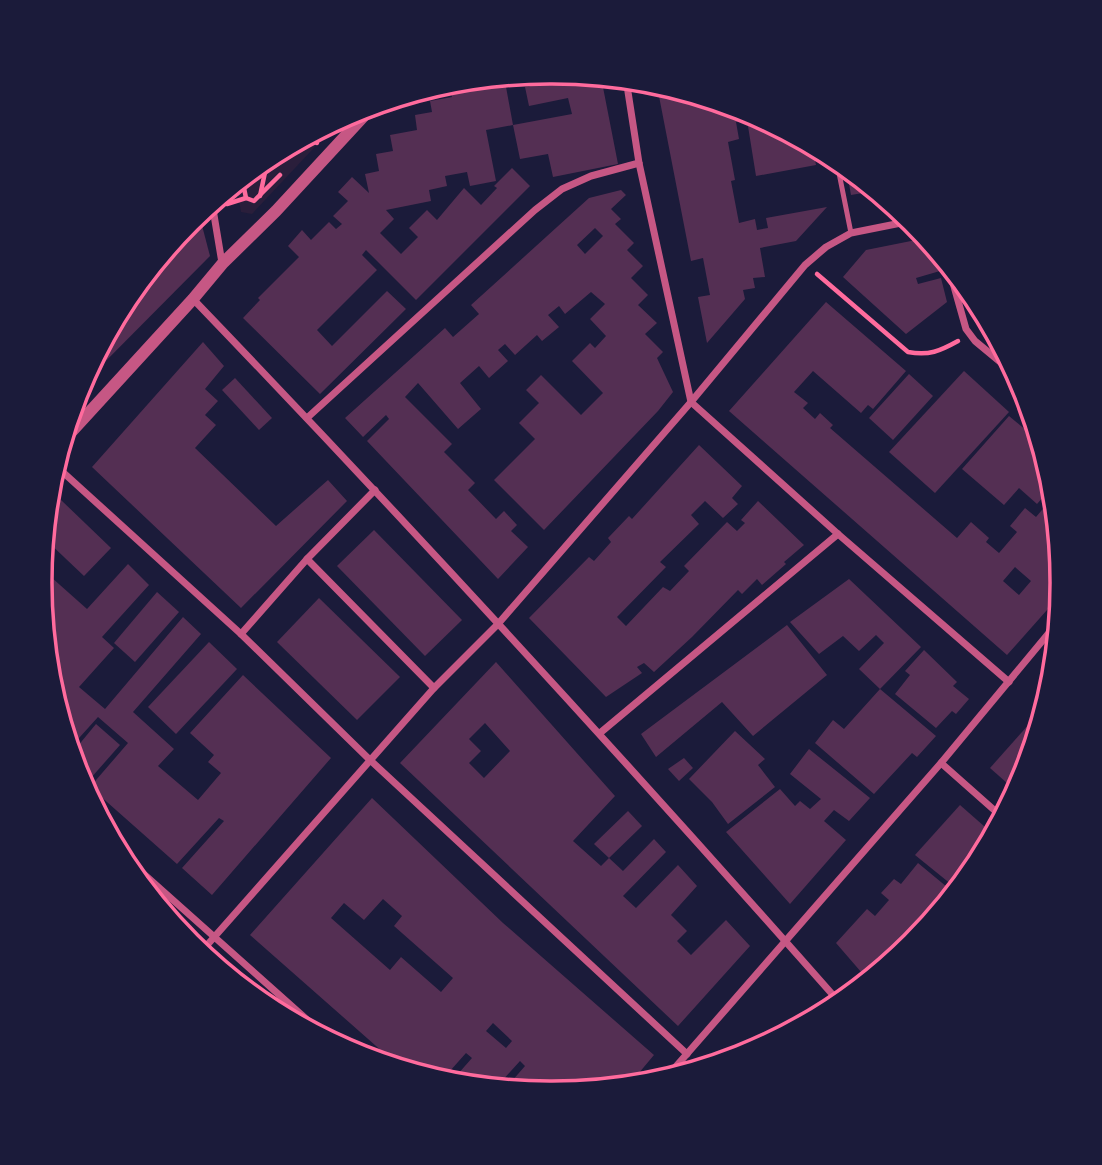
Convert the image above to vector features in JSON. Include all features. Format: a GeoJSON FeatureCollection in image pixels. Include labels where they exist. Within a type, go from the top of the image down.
{"type":"FeatureCollection","features":[{"type":"Feature","properties":{"kind":"street"},"geometry":{"type":"LineString","coordinates":[[628,90],[639,163],[691,402],[1009,682]]}},
{"type":"Feature","properties":{"kind":"street"},"geometry":{"type":"LineString","coordinates":[[78,424],[223,263],[276,211],[356,124]]}},
{"type":"Feature","properties":{"kind":"street"},"geometry":{"type":"LineString","coordinates":[[307,418],[562,189],[591,176],[639,163]]}},
{"type":"Feature","properties":{"kind":"street"},"geometry":{"type":"LineString","coordinates":[[214,215],[223,263]]}},
{"type":"Feature","properties":{"kind":"street"},"geometry":{"type":"LineString","coordinates":[[208,944],[434,688],[498,624],[691,402],[805,265],[826,247],[851,233],[897,224]]}},
{"type":"Feature","properties":{"kind":"street"},"geometry":{"type":"LineString","coordinates":[[955,292],[963,323],[970,334],[995,356]]}},
{"type":"Feature","properties":{"kind":"street"},"geometry":{"type":"LineString","coordinates":[[193,299],[375,490],[600,733],[832,994]]}},
{"type":"Feature","properties":{"kind":"street"},"geometry":{"type":"LineString","coordinates":[[64,474],[241,634],[370,760],[687,1054]]}},
{"type":"Feature","properties":{"kind":"street"},"geometry":{"type":"LineString","coordinates":[[241,634],[307,559],[375,490]]}},
{"type":"Feature","properties":{"kind":"street"},"geometry":{"type":"LineString","coordinates":[[600,733],[838,534]]}},
{"type":"Feature","properties":{"kind":"street"},"geometry":{"type":"LineString","coordinates":[[307,559],[434,688]]}},
{"type":"Feature","properties":{"kind":"street"},"geometry":{"type":"LineString","coordinates":[[678,1064],[941,762],[1046,637]]}},
{"type":"Feature","properties":{"kind":"street"},"geometry":{"type":"LineString","coordinates":[[941,762],[994,810]]}},
{"type":"Feature","properties":{"kind":"street"},"geometry":{"type":"LineString","coordinates":[[153,882],[299,1012]]}},
{"type":"Feature","properties":{"kind":"lane"},"geometry":{"type":"LineString","coordinates":[[840,177],[851,233]]}},
{"type":"Feature","properties":{"kind":"path"},"geometry":{"type":"LineString","coordinates":[[245,189],[248,200],[254,201],[286,169]]}},
{"type":"Feature","properties":{"kind":"path"},"geometry":{"type":"LineString","coordinates":[[260,197],[265,175]]}},
{"type":"Feature","properties":{"kind":"path"},"geometry":{"type":"LineString","coordinates":[[805,265],[908,352],[921,355],[937,353],[970,334]]}},
{"type":"Feature","properties":{"kind":"shaded area"},"geometry":{"type":"Polygon","coordinates":[[[321,141],[252,214],[241,212],[238,195],[274,168],[321,141]]]}},
{"type":"Feature","properties":{"kind":"building"},"geometry":{"type":"Polygon","coordinates":[[[551,84],[603,87],[618,164],[553,177],[548,154],[520,159],[513,125],[572,114],[568,98],[529,106],[525,87],[551,84]]]}},
{"type":"Feature","properties":{"kind":"building"},"geometry":{"type":"Polygon","coordinates":[[[506,86],[513,125],[486,130],[496,181],[470,186],[467,172],[445,176],[447,186],[429,190],[431,201],[386,210],[394,219],[380,233],[401,254],[418,237],[409,228],[427,210],[437,220],[464,188],[481,205],[497,188],[494,186],[512,168],[530,186],[416,300],[366,250],[362,255],[377,270],[317,330],[332,346],[387,291],[406,309],[320,394],[243,318],[260,300],[258,298],[299,257],[288,246],[302,230],[311,240],[329,222],[336,229],[342,224],[333,216],[348,201],[338,192],[352,177],[369,193],[365,174],[379,171],[376,154],[393,151],[390,135],[417,130],[415,115],[432,112],[430,101],[452,97],[454,94],[506,86]]]}},
{"type":"Feature","properties":{"kind":"building"},"geometry":{"type":"Polygon","coordinates":[[[659,96],[711,110],[740,121],[736,122],[739,139],[728,142],[735,180],[731,181],[739,223],[755,219],[757,230],[768,228],[766,218],[827,207],[796,241],[760,248],[765,277],[753,278],[755,288],[743,290],[745,299],[707,343],[698,297],[710,295],[703,258],[691,261],[659,96]]]}},
{"type":"Feature","properties":{"kind":"building"},"geometry":{"type":"Polygon","coordinates":[[[748,125],[815,160],[816,165],[756,176],[748,125]]]}},
{"type":"Feature","properties":{"kind":"building"},"geometry":{"type":"Polygon","coordinates":[[[849,183],[862,193],[851,195],[849,183]]]}},
{"type":"Feature","properties":{"kind":"building"},"geometry":{"type":"Polygon","coordinates":[[[621,190],[626,195],[611,209],[621,219],[615,224],[634,243],[627,250],[643,266],[631,278],[648,295],[638,305],[657,323],[645,334],[663,352],[657,358],[673,392],[658,411],[544,530],[494,480],[535,439],[519,423],[539,403],[526,390],[541,375],[581,415],[603,393],[572,361],[590,343],[595,348],[606,336],[590,319],[605,304],[591,292],[565,314],[559,306],[548,315],[559,327],[542,341],[537,335],[515,355],[505,344],[498,350],[508,361],[489,378],[479,366],[460,383],[481,409],[458,429],[418,383],[405,397],[452,444],[444,452],[475,483],[468,490],[496,519],[504,511],[517,525],[511,531],[528,547],[498,579],[367,441],[389,419],[386,415],[363,437],[345,418],[445,328],[453,337],[479,314],[471,305],[589,198],[621,190]],[[595,228],[577,245],[585,254],[603,236],[595,228]]]}},
{"type":"Feature","properties":{"kind":"building"},"geometry":{"type":"Polygon","coordinates":[[[202,227],[210,256],[103,364],[119,333],[156,279],[202,227]]]}},
{"type":"Feature","properties":{"kind":"building"},"geometry":{"type":"Polygon","coordinates":[[[913,241],[940,271],[916,278],[918,284],[941,278],[947,302],[906,334],[843,277],[866,250],[913,241]]]}},
{"type":"Feature","properties":{"kind":"building"},"geometry":{"type":"Polygon","coordinates":[[[826,302],[906,371],[873,409],[868,405],[861,413],[813,371],[794,392],[808,403],[803,408],[815,419],[820,413],[833,425],[830,428],[957,538],[971,522],[989,538],[986,542],[999,553],[1017,532],[1010,526],[1025,508],[1036,517],[1044,508],[1050,582],[1048,608],[1007,655],[729,411],[826,302]],[[1015,567],[1003,581],[1019,595],[1031,581],[1015,567]]]}},
{"type":"Feature","properties":{"kind":"building"},"geometry":{"type":"Polygon","coordinates":[[[203,342],[224,366],[205,389],[218,401],[205,415],[216,425],[195,448],[276,526],[328,480],[347,501],[241,608],[92,467],[203,342]]]}},
{"type":"Feature","properties":{"kind":"building"},"geometry":{"type":"Polygon","coordinates":[[[964,371],[1009,412],[935,493],[889,452],[964,371]]]}},
{"type":"Feature","properties":{"kind":"building"},"geometry":{"type":"Polygon","coordinates":[[[909,374],[933,396],[893,440],[869,418],[909,374]]]}},
{"type":"Feature","properties":{"kind":"building"},"geometry":{"type":"Polygon","coordinates":[[[235,378],[272,418],[259,430],[222,390],[235,378]]]}},
{"type":"Feature","properties":{"kind":"building"},"geometry":{"type":"Polygon","coordinates":[[[1009,416],[1026,430],[1042,498],[1037,504],[1019,488],[1004,505],[962,469],[1009,416]]]}},
{"type":"Feature","properties":{"kind":"building"},"geometry":{"type":"Polygon","coordinates":[[[699,445],[742,486],[732,498],[738,504],[723,518],[705,501],[691,515],[699,524],[660,562],[666,567],[617,617],[626,626],[663,587],[670,591],[689,571],[684,566],[727,522],[737,531],[745,523],[741,520],[758,501],[804,545],[762,585],[757,579],[742,594],[738,590],[654,672],[644,663],[637,667],[642,673],[606,697],[529,618],[589,557],[594,561],[611,542],[608,538],[629,516],[632,519],[699,445]]]}},
{"type":"Feature","properties":{"kind":"building"},"geometry":{"type":"Polygon","coordinates":[[[61,500],[111,548],[84,576],[54,548],[61,500]]]}},
{"type":"Feature","properties":{"kind":"building"},"geometry":{"type":"Polygon","coordinates":[[[374,530],[462,620],[425,656],[337,566],[374,530]]]}},
{"type":"Feature","properties":{"kind":"building"},"geometry":{"type":"Polygon","coordinates":[[[128,564],[149,585],[102,637],[114,648],[79,687],[105,709],[183,617],[201,634],[133,712],[174,749],[158,766],[198,800],[221,773],[208,762],[214,755],[190,733],[243,675],[331,758],[212,895],[182,868],[224,821],[219,818],[177,864],[101,797],[94,782],[128,743],[98,717],[78,739],[62,680],[52,578],[87,609],[128,564]]]}},
{"type":"Feature","properties":{"kind":"building"},"geometry":{"type":"Polygon","coordinates":[[[849,579],[921,647],[880,689],[859,669],[884,643],[876,635],[859,651],[843,636],[819,654],[790,622],[849,579]]]}},
{"type":"Feature","properties":{"kind":"building"},"geometry":{"type":"Polygon","coordinates":[[[157,592],[179,612],[135,662],[114,643],[157,592]]]}},
{"type":"Feature","properties":{"kind":"building"},"geometry":{"type":"Polygon","coordinates":[[[319,598],[400,677],[357,720],[277,642],[319,598]]]}},
{"type":"Feature","properties":{"kind":"building"},"geometry":{"type":"Polygon","coordinates":[[[787,625],[827,675],[753,736],[722,702],[656,757],[641,734],[787,625]]]}},
{"type":"Feature","properties":{"kind":"building"},"geometry":{"type":"Polygon","coordinates":[[[209,642],[237,669],[176,734],[148,707],[209,642]]]}},
{"type":"Feature","properties":{"kind":"building"},"geometry":{"type":"Polygon","coordinates":[[[924,650],[957,682],[953,686],[969,699],[956,714],[952,711],[936,728],[895,694],[910,675],[905,671],[924,650]]]}},
{"type":"Feature","properties":{"kind":"building"},"geometry":{"type":"Polygon","coordinates":[[[496,662],[615,796],[573,841],[601,866],[609,858],[623,871],[654,839],[666,852],[623,896],[636,908],[678,865],[697,886],[671,915],[687,931],[677,941],[691,955],[726,920],[750,946],[678,1026],[400,763],[496,662]],[[485,723],[469,739],[481,751],[469,763],[484,778],[510,751],[485,723]]]}},
{"type":"Feature","properties":{"kind":"building"},"geometry":{"type":"Polygon","coordinates":[[[880,689],[936,736],[917,757],[912,753],[874,794],[815,743],[833,720],[844,729],[880,689]]]}},
{"type":"Feature","properties":{"kind":"building"},"geometry":{"type":"Polygon","coordinates":[[[96,724],[120,745],[92,777],[79,744],[96,724]]]}},
{"type":"Feature","properties":{"kind":"building"},"geometry":{"type":"Polygon","coordinates":[[[1029,724],[1007,783],[990,768],[1029,724]]]}},
{"type":"Feature","properties":{"kind":"building"},"geometry":{"type":"Polygon","coordinates":[[[735,731],[765,759],[758,765],[775,787],[728,824],[712,802],[689,779],[735,731]]]}},
{"type":"Feature","properties":{"kind":"building"},"geometry":{"type":"Polygon","coordinates":[[[809,749],[870,798],[849,821],[834,810],[824,821],[846,840],[790,904],[726,832],[780,789],[795,806],[800,801],[810,809],[821,799],[790,774],[809,749]]]}},
{"type":"Feature","properties":{"kind":"building"},"geometry":{"type":"Polygon","coordinates":[[[684,758],[693,768],[679,781],[668,769],[684,758]]]}},
{"type":"Feature","properties":{"kind":"building"},"geometry":{"type":"Polygon","coordinates":[[[372,798],[503,923],[654,1055],[639,1073],[616,1077],[551,1081],[513,1080],[525,1066],[520,1061],[504,1079],[460,1072],[472,1058],[466,1053],[451,1070],[383,1052],[250,935],[372,798]],[[383,899],[364,920],[344,903],[331,918],[390,970],[401,957],[441,992],[453,978],[394,926],[402,916],[383,899]],[[493,1023],[486,1031],[506,1048],[512,1041],[493,1023]]]}},
{"type":"Feature","properties":{"kind":"building"},"geometry":{"type":"Polygon","coordinates":[[[960,805],[985,827],[949,882],[915,855],[960,805]]]}},
{"type":"Feature","properties":{"kind":"building"},"geometry":{"type":"Polygon","coordinates":[[[628,811],[642,826],[609,858],[594,844],[628,811]]]}},
{"type":"Feature","properties":{"kind":"building"},"geometry":{"type":"Polygon","coordinates":[[[918,863],[946,886],[903,935],[861,972],[836,943],[867,909],[875,916],[889,900],[881,893],[894,879],[901,884],[918,863]]]}}]}
